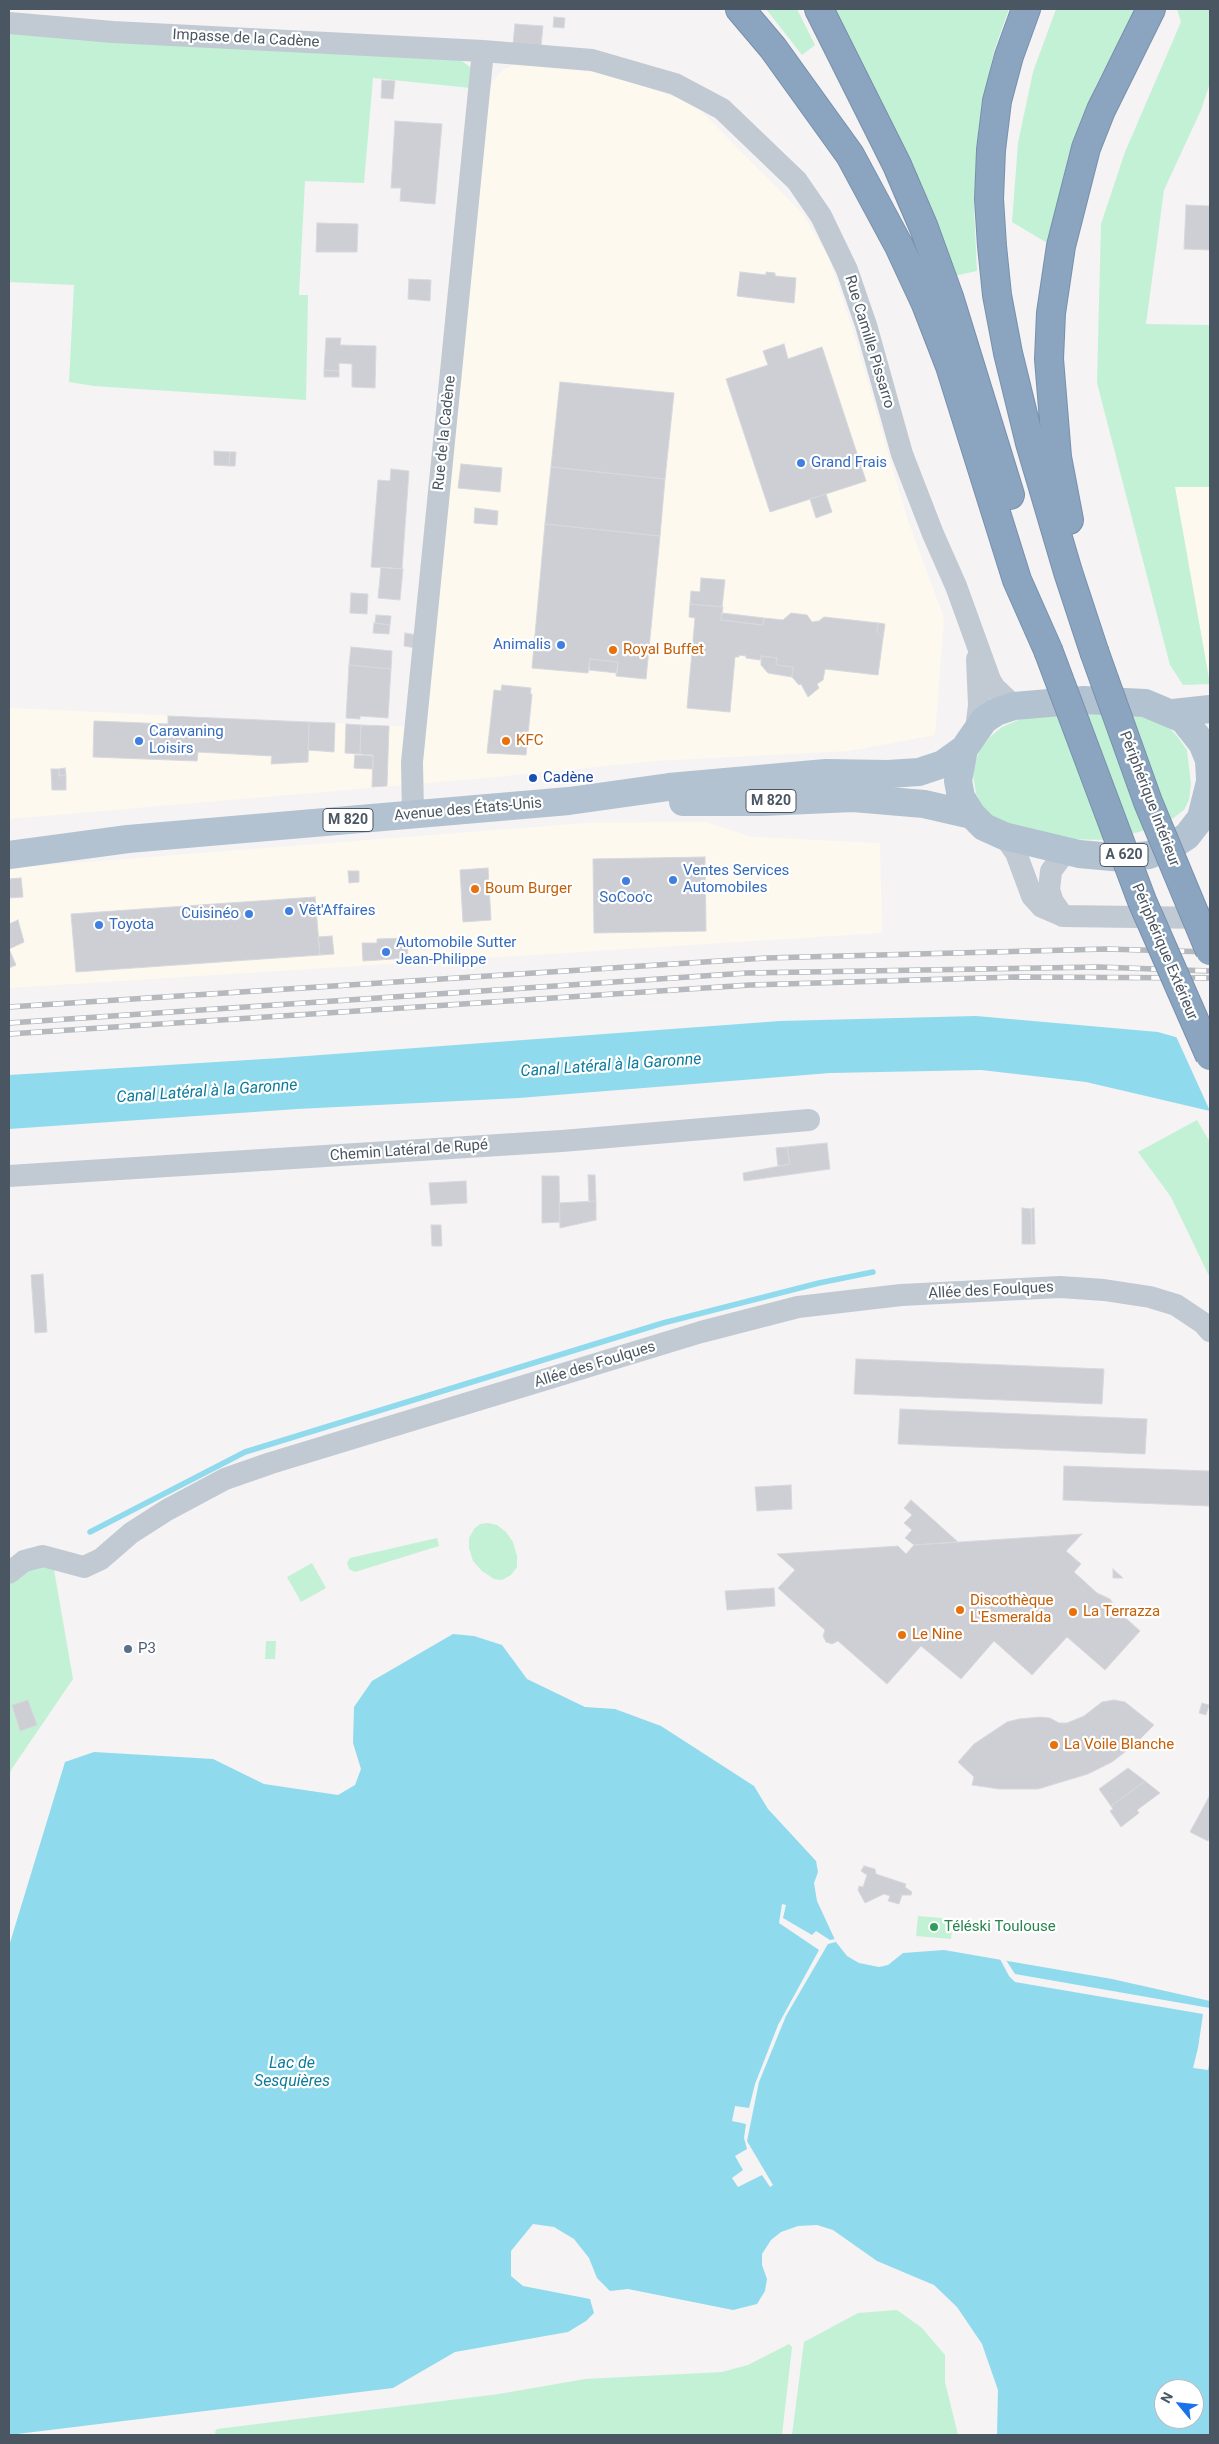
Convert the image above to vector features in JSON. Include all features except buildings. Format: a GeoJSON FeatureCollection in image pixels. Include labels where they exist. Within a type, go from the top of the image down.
{"type":"FeatureCollection","features":[{"type":"Feature","properties":{"kind":"highway"},"geometry":{"type":"LineString","coordinates":[[740,9],[773,48],[845,148],[899,246],[926,304],[950,366],[1017,580],[1048,650]]}},
{"type":"Feature","properties":{"kind":"highway"},"geometry":{"type":"LineString","coordinates":[[819,9],[897,165],[924,228],[949,297],[1034,572],[1048,650]]}},
{"type":"Feature","properties":{"kind":"highway"},"geometry":{"type":"LineString","coordinates":[[1026,9],[1009,56],[997,100],[989,199],[997,295],[1008,353],[1028,434],[1092,647]]}},
{"type":"Feature","properties":{"kind":"highway"},"geometry":{"type":"LineString","coordinates":[[1092,647],[1083,566],[1068,515],[1057,457],[1049,358],[1051,313],[1061,246],[1086,148],[1101,110],[1151,9]]}},
{"type":"Feature","properties":{"kind":"highway","name":"Périphérique Intérieur"},"geometry":{"type":"LineString","coordinates":[[1092,647],[1148,802],[1210,951]]}},
{"type":"Feature","properties":{"kind":"highway","name":"Périphérique Extérieur"},"geometry":{"type":"LineString","coordinates":[[1048,650],[1142,901],[1210,1056]]}},
{"type":"Feature","properties":{"kind":"main road","name":"Avenue des États-Unis"},"geometry":{"type":"LineString","coordinates":[[9,855],[128,839],[569,801],[669,787],[826,773],[888,774],[919,772],[944,764],[970,740],[984,720],[996,712],[1014,706],[1047,701],[1111,700],[1145,703],[1173,713]]}},
{"type":"Feature","properties":{"kind":"main road"},"geometry":{"type":"LineString","coordinates":[[1173,713],[1210,709]]}},
{"type":"Feature","properties":{"kind":"main road"},"geometry":{"type":"LineString","coordinates":[[970,740],[958,781],[961,798],[972,815],[984,827],[1004,836],[1066,851],[1123,858],[1149,855],[1199,835],[1210,769],[1202,742],[1194,731],[1173,713]]}},
{"type":"Feature","properties":{"kind":"main road","name":"Avenue des États-Unis"},"geometry":{"type":"LineString","coordinates":[[569,801],[763,802],[853,798],[924,804],[972,815]]}},
{"type":"Feature","properties":{"kind":"main road","name":"Avenue des États-Unis"},"geometry":{"type":"LineString","coordinates":[[9,838],[128,839]]}},
{"type":"Feature","properties":{"kind":"street","name":"Impasse de la Cadène"},"geometry":{"type":"LineString","coordinates":[[9,24],[113,32],[483,51]]}},
{"type":"Feature","properties":{"kind":"street","name":"Rue Camille Pissarro"},"geometry":{"type":"LineString","coordinates":[[483,51],[592,60],[675,84],[722,109],[797,181],[821,216],[847,270],[866,325],[902,454],[995,688],[1014,706]]}},
{"type":"Feature","properties":{"kind":"street","name":"Rue de la Cadène"},"geometry":{"type":"LineString","coordinates":[[414,814],[412,762],[483,51]]}},
{"type":"Feature","properties":{"kind":"street","name":"Rue Camille Pissarro"},"geometry":{"type":"LineString","coordinates":[[970,740],[979,704],[976,643]]}},
{"type":"Feature","properties":{"kind":"street"},"geometry":{"type":"LineString","coordinates":[[1004,836],[1016,853],[1032,896],[1042,907],[1063,916],[1210,918]]}},
{"type":"Feature","properties":{"kind":"street"},"geometry":{"type":"LineString","coordinates":[[1063,916],[1053,902],[1049,890],[1051,871],[1066,851]]}},
{"type":"Feature","properties":{"kind":"street","name":"Chemin Latéral de Rupé"},"geometry":{"type":"LineString","coordinates":[[9,1176],[562,1141],[808,1120]]}},
{"type":"Feature","properties":{"kind":"street","name":"Allée des Foulques"},"geometry":{"type":"LineString","coordinates":[[9,1572],[24,1561],[43,1556],[84,1567],[101,1558],[131,1533],[167,1510],[225,1479],[271,1463],[701,1332],[798,1308],[901,1295],[1060,1287],[1150,1297],[1176,1305],[1203,1323],[1210,1331]]}},
{"type":"Feature","properties":{"kind":"shaded area"},"geometry":{"type":"Polygon","coordinates":[[[515,64],[603,73],[684,100],[700,110],[803,214],[829,258],[851,324],[907,518],[944,618],[935,735],[849,751],[656,761],[475,779],[9,819],[9,708],[422,727],[482,114],[493,81],[503,70],[515,64]]]}},
{"type":"Feature","properties":{"kind":"shaded area"},"geometry":{"type":"Polygon","coordinates":[[[1175,487],[1210,487],[1210,684],[1175,487]]]}},
{"type":"Feature","properties":{"kind":"shaded area"},"geometry":{"type":"Polygon","coordinates":[[[705,822],[752,837],[880,843],[882,933],[9,988],[9,868],[585,823],[705,822]]]}},
{"type":"Feature","properties":{"kind":"green space"},"geometry":{"type":"Polygon","coordinates":[[[766,9],[797,9],[815,45],[802,55],[766,9]]]}},
{"type":"Feature","properties":{"kind":"green space"},"geometry":{"type":"Polygon","coordinates":[[[832,9],[1009,9],[994,51],[979,125],[974,208],[977,271],[954,276],[900,143],[832,9]]]}},
{"type":"Feature","properties":{"kind":"green space"},"geometry":{"type":"Polygon","coordinates":[[[1056,9],[1136,9],[1096,85],[1081,121],[1068,157],[1049,244],[1012,222],[1018,143],[1033,72],[1056,9]]]}},
{"type":"Feature","properties":{"kind":"green space"},"geometry":{"type":"Polygon","coordinates":[[[1177,9],[1210,9],[1210,83],[1201,110],[1164,190],[1146,324],[1210,325],[1210,487],[1175,487],[1210,684],[1183,685],[1170,665],[1097,383],[1101,224],[1125,152],[1181,22],[1177,9]]]}},
{"type":"Feature","properties":{"kind":"green space"},"geometry":{"type":"Polygon","coordinates":[[[9,32],[461,60],[471,68],[471,88],[373,78],[364,183],[305,181],[299,295],[308,295],[306,400],[94,386],[69,382],[74,285],[9,282],[9,32]]]}},
{"type":"Feature","properties":{"kind":"green space"},"geometry":{"type":"Polygon","coordinates":[[[1126,712],[1164,722],[1187,750],[1191,784],[1189,800],[1184,810],[1163,826],[1106,840],[1062,839],[997,820],[983,809],[976,793],[973,775],[975,762],[980,750],[990,737],[1002,727],[1025,717],[1126,712]]]}},
{"type":"Feature","properties":{"kind":"green space"},"geometry":{"type":"Polygon","coordinates":[[[1197,1120],[1210,1142],[1210,1278],[1171,1197],[1138,1152],[1197,1120]]]}},
{"type":"Feature","properties":{"kind":"green space"},"geometry":{"type":"Polygon","coordinates":[[[480,1524],[497,1525],[506,1532],[513,1542],[517,1556],[517,1567],[511,1575],[502,1580],[494,1579],[482,1571],[473,1561],[469,1548],[469,1538],[474,1529],[480,1524]]]}},
{"type":"Feature","properties":{"kind":"green space"},"geometry":{"type":"Polygon","coordinates":[[[437,1538],[439,1546],[355,1572],[349,1569],[347,1563],[350,1558],[437,1538]]]}},
{"type":"Feature","properties":{"kind":"green space"},"geometry":{"type":"Polygon","coordinates":[[[312,1563],[326,1588],[301,1602],[287,1577],[312,1563]]]}},
{"type":"Feature","properties":{"kind":"green space"},"geometry":{"type":"Polygon","coordinates":[[[53,1564],[73,1679],[11,1770],[9,1778],[9,1586],[21,1571],[53,1564]]]}},
{"type":"Feature","properties":{"kind":"green space"},"geometry":{"type":"Polygon","coordinates":[[[266,1641],[276,1641],[275,1659],[265,1659],[266,1641]]]}},
{"type":"Feature","properties":{"kind":"green space","name":"Téléski Toulouse"},"geometry":{"type":"Polygon","coordinates":[[[918,1916],[953,1919],[951,1939],[916,1936],[918,1916]]]}},
{"type":"Feature","properties":{"kind":"green space"},"geometry":{"type":"Polygon","coordinates":[[[897,2310],[922,2328],[945,2355],[945,2382],[958,2435],[792,2435],[804,2342],[858,2313],[897,2310]]]}},
{"type":"Feature","properties":{"kind":"green space"},"geometry":{"type":"Polygon","coordinates":[[[789,2344],[792,2347],[782,2435],[216,2435],[215,2432],[217,2429],[499,2394],[585,2379],[722,2372],[748,2365],[789,2344]]]}},
{"type":"Feature","properties":{"kind":"water","name":"Canal Latéral à la Garonne"},"geometry":{"type":"Polygon","coordinates":[[[976,1016],[1158,1032],[1210,1047],[1210,1111],[1086,1082],[981,1070],[830,1073],[519,1098],[297,1109],[9,1129],[9,1075],[280,1058],[780,1021],[976,1016]]]}},
{"type":"Feature","properties":{"kind":"water","name":"Lac de Sesquières"},"geometry":{"type":"Polygon","coordinates":[[[453,1634],[474,1636],[502,1645],[527,1679],[585,1707],[615,1709],[661,1726],[754,1786],[768,1809],[816,1861],[818,1872],[814,1883],[817,1901],[836,1942],[847,1956],[859,1963],[879,1967],[888,1965],[903,1953],[944,1950],[1112,1979],[1210,2001],[1210,2435],[997,2435],[998,2390],[982,2344],[957,2307],[934,2285],[877,2261],[833,2230],[817,2225],[798,2226],[781,2232],[771,2240],[762,2254],[762,2265],[767,2279],[765,2291],[757,2304],[733,2310],[628,2289],[610,2291],[597,2278],[589,2258],[574,2239],[554,2227],[533,2224],[511,2251],[511,2276],[523,2286],[590,2299],[594,2313],[586,2321],[568,2332],[455,2352],[393,2388],[9,2435],[9,1946],[65,1762],[94,1752],[213,1759],[264,1784],[338,1795],[355,1785],[361,1769],[353,1743],[354,1707],[372,1681],[453,1634]]]}},
{"type":"Feature","properties":{"kind":"pier"},"geometry":{"type":"Polygon","coordinates":[[[1175,1034],[1210,1044],[1210,1111],[1175,1034]]]}},
{"type":"Feature","properties":{"kind":"pier"},"geometry":{"type":"Polygon","coordinates":[[[782,1904],[786,1905],[783,1918],[812,1935],[816,1931],[830,1940],[835,1939],[836,1942],[828,1944],[786,2016],[759,2082],[747,2141],[773,2185],[770,2187],[762,2175],[738,2187],[732,2178],[743,2170],[735,2156],[747,2149],[744,2138],[746,2124],[732,2121],[735,2106],[749,2108],[755,2084],[778,2025],[819,1950],[779,1923],[782,1904]]]}},
{"type":"Feature","properties":{"kind":"pier"},"geometry":{"type":"Polygon","coordinates":[[[1000,1959],[1006,1960],[1015,1974],[1210,2008],[1210,2059],[1208,2070],[1193,2068],[1203,2014],[1015,1982],[1009,1976],[1000,1959]]]}},
{"type":"Feature","properties":{"kind":"waterway"},"geometry":{"type":"LineString","coordinates":[[90,1532],[245,1452],[663,1323],[819,1283],[873,1272]]}},
{"type":"Feature","properties":{"kind":"railway"},"geometry":{"type":"LineString","coordinates":[[9,1007],[766,958],[1106,949],[1210,952]]}},
{"type":"Feature","properties":{"kind":"railway"},"geometry":{"type":"LineString","coordinates":[[9,1023],[747,973],[1098,967],[1210,971]]}},
{"type":"Feature","properties":{"kind":"railway"},"geometry":{"type":"LineString","coordinates":[[9,1034],[750,985],[1016,977],[1210,978]]}},
{"type":"Feature","properties":{"kind":"place","name":"Grand Frais"},"geometry":{"type":"Point","coordinates":[801,463]}},
{"type":"Feature","properties":{"kind":"place","name":"Animalis"},"geometry":{"type":"Point","coordinates":[561,645]}},
{"type":"Feature","properties":{"kind":"place","name":"Royal Buffet"},"geometry":{"type":"Point","coordinates":[613,650]}},
{"type":"Feature","properties":{"kind":"place","name":"Caravaning Loisirs"},"geometry":{"type":"Point","coordinates":[139,741]}},
{"type":"Feature","properties":{"kind":"place","name":"KFC"},"geometry":{"type":"Point","coordinates":[506,741]}},
{"type":"Feature","properties":{"kind":"place","name":"Cadène"},"geometry":{"type":"Point","coordinates":[533,778]}},
{"type":"Feature","properties":{"kind":"place","name":"Ventes Services Automobiles"},"geometry":{"type":"Point","coordinates":[673,880]}},
{"type":"Feature","properties":{"kind":"place","name":"SoCoo'c"},"geometry":{"type":"Point","coordinates":[626,881]}},
{"type":"Feature","properties":{"kind":"place","name":"Boum Burger"},"geometry":{"type":"Point","coordinates":[475,889]}},
{"type":"Feature","properties":{"kind":"place","name":"Vêt'Affaires"},"geometry":{"type":"Point","coordinates":[289,911]}},
{"type":"Feature","properties":{"kind":"place","name":"Cuisinéo"},"geometry":{"type":"Point","coordinates":[249,914]}},
{"type":"Feature","properties":{"kind":"place","name":"Toyota"},"geometry":{"type":"Point","coordinates":[99,925]}},
{"type":"Feature","properties":{"kind":"place","name":"Automobile Sutter Jean-Philippe"},"geometry":{"type":"Point","coordinates":[386,952]}},
{"type":"Feature","properties":{"kind":"place","name":"Discothèque L'Esmeralda"},"geometry":{"type":"Point","coordinates":[960,1610]}},
{"type":"Feature","properties":{"kind":"place","name":"La Terrazza"},"geometry":{"type":"Point","coordinates":[1073,1612]}},
{"type":"Feature","properties":{"kind":"place","name":"Le Nine"},"geometry":{"type":"Point","coordinates":[902,1635]}},
{"type":"Feature","properties":{"kind":"place","name":"P3"},"geometry":{"type":"Point","coordinates":[128,1649]}},
{"type":"Feature","properties":{"kind":"place","name":"La Voile Blanche"},"geometry":{"type":"Point","coordinates":[1054,1745]}},
{"type":"Feature","properties":{"kind":"place","name":"Téléski Toulouse"},"geometry":{"type":"Point","coordinates":[934,1927]}}]}
